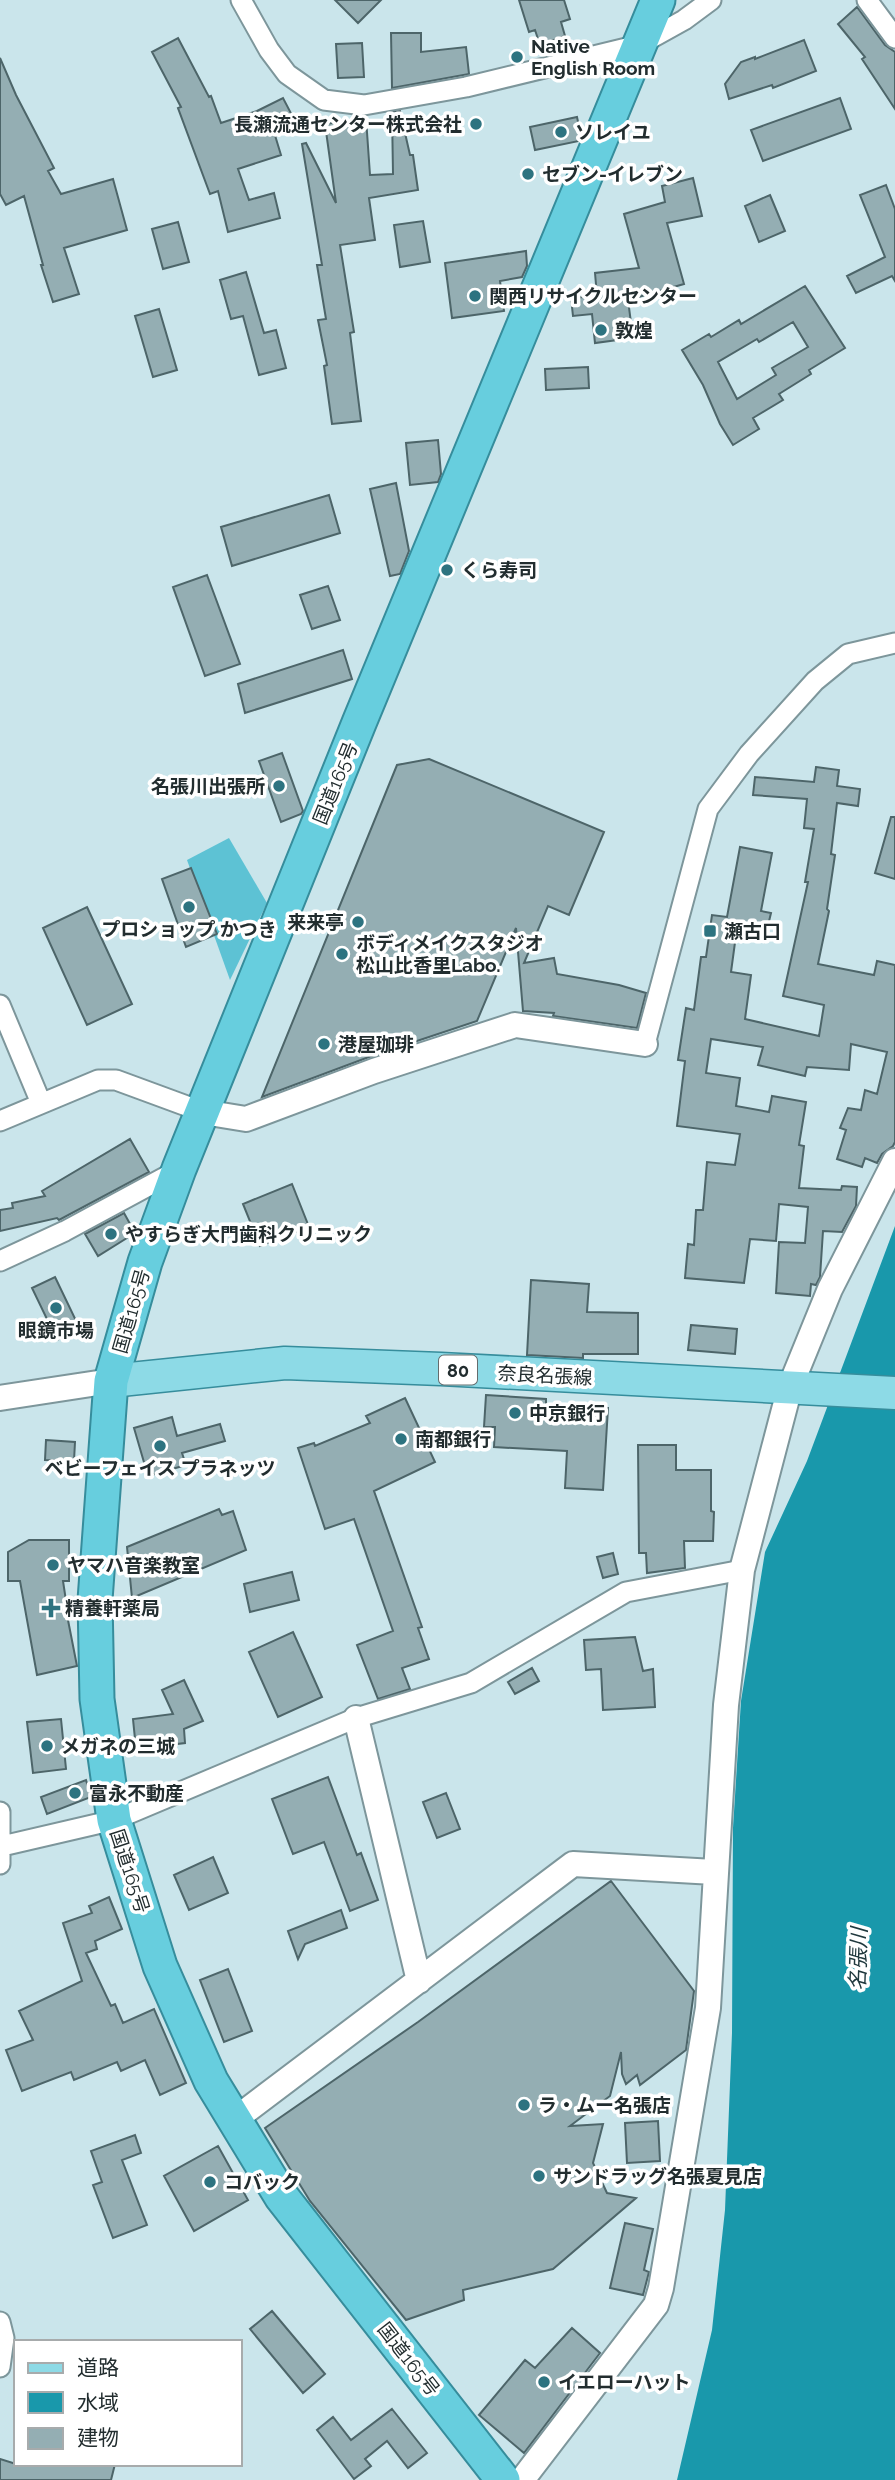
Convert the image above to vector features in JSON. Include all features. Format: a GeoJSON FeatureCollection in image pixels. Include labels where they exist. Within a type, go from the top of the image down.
{"type":"FeatureCollection","features":[{"type":"Feature","properties":{"kind":"highway","name":"国道165号"},"geometry":{"type":"LineString","coordinates":[[503,2480],[281,2196],[211,2081],[160,1966],[114,1820],[97,1699],[95,1600],[111,1381],[145,1262],[179,1169],[432,545],[659,0]]}},
{"type":"Feature","properties":{"kind":"main road","name":"奈良名張線"},"geometry":{"type":"LineString","coordinates":[[111,1381],[285,1363],[895,1393]]}},
{"type":"Feature","properties":{"kind":"street"},"geometry":{"type":"LineString","coordinates":[[241,0],[269,50],[287,74],[324,100],[364,105],[466,87],[639,46],[684,20],[711,0]]}},
{"type":"Feature","properties":{"kind":"street"},"geometry":{"type":"LineString","coordinates":[[867,0],[895,38]]}},
{"type":"Feature","properties":{"kind":"street"},"geometry":{"type":"LineString","coordinates":[[0,1121],[98,1080],[108,1079],[203,1112],[246,1119],[374,1071],[515,1025],[645,1044],[708,809],[749,754],[815,681],[848,654],[895,643]]}},
{"type":"Feature","properties":{"kind":"street"},"geometry":{"type":"LineString","coordinates":[[0,1004],[41,1104]]}},
{"type":"Feature","properties":{"kind":"street"},"geometry":{"type":"LineString","coordinates":[[522,2480],[656,2305],[661,2288],[708,2008],[726,1705],[742,1570],[797,1387],[830,1289],[895,1161]]}},
{"type":"Feature","properties":{"kind":"street"},"geometry":{"type":"LineString","coordinates":[[0,1261],[65,1231],[179,1169]]}},
{"type":"Feature","properties":{"kind":"street"},"geometry":{"type":"LineString","coordinates":[[0,1398],[111,1381]]}},
{"type":"Feature","properties":{"kind":"street"},"geometry":{"type":"LineString","coordinates":[[0,1812],[1,1855],[114,1820],[356,1718],[471,1683],[626,1592],[742,1570]]}},
{"type":"Feature","properties":{"kind":"street"},"geometry":{"type":"LineString","coordinates":[[356,1718],[419,1980]]}},
{"type":"Feature","properties":{"kind":"street"},"geometry":{"type":"LineString","coordinates":[[234,2120],[573,1864],[715,1872]]}},
{"type":"Feature","properties":{"kind":"street"},"geometry":{"type":"LineString","coordinates":[[0,2322],[4,2338],[0,2367]]}},
{"type":"Feature","properties":{"kind":"shaded area"},"geometry":{"type":"Polygon","coordinates":[[[229,838],[267,903],[230,980],[187,860],[229,838]]]}},
{"type":"Feature","properties":{"kind":"water","name":"名張川"},"geometry":{"type":"Polygon","coordinates":[[[895,1226],[895,2480],[677,2480],[712,2330],[725,2210],[732,2033],[733,1828],[741,1701],[765,1552],[807,1461],[895,1226]]]}},
{"type":"Feature","properties":{"kind":"building"},"geometry":{"type":"Polygon","coordinates":[[[335,0],[381,0],[358,23],[335,0]]]}},
{"type":"Feature","properties":{"kind":"building"},"geometry":{"type":"Polygon","coordinates":[[[519,0],[564,0],[570,19],[561,22],[565,36],[540,45],[535,30],[529,32],[519,0]]]}},
{"type":"Feature","properties":{"kind":"building"},"geometry":{"type":"Polygon","coordinates":[[[857,7],[885,45],[895,52],[895,109],[862,59],[865,57],[838,24],[857,7]]]}},
{"type":"Feature","properties":{"kind":"building"},"geometry":{"type":"Polygon","coordinates":[[[391,33],[421,33],[421,52],[466,47],[469,74],[392,88],[391,33]]]}},
{"type":"Feature","properties":{"kind":"building"},"geometry":{"type":"Polygon","coordinates":[[[178,38],[209,97],[211,96],[221,123],[257,111],[283,98],[295,121],[274,132],[281,155],[238,169],[249,200],[274,193],[280,218],[228,232],[218,191],[210,194],[178,108],[181,107],[152,52],[178,38]]]}},
{"type":"Feature","properties":{"kind":"building"},"geometry":{"type":"Polygon","coordinates":[[[804,40],[816,71],[773,88],[772,85],[729,99],[725,84],[741,62],[804,40]]]}},
{"type":"Feature","properties":{"kind":"building"},"geometry":{"type":"Polygon","coordinates":[[[362,43],[364,77],[338,78],[336,44],[362,43]]]}},
{"type":"Feature","properties":{"kind":"building"},"geometry":{"type":"Polygon","coordinates":[[[0,58],[54,168],[48,171],[61,194],[113,179],[127,230],[64,248],[79,294],[53,302],[24,196],[6,205],[0,194],[0,58]]]}},
{"type":"Feature","properties":{"kind":"building"},"geometry":{"type":"Polygon","coordinates":[[[840,98],[851,129],[763,161],[751,130],[840,98]]]}},
{"type":"Feature","properties":{"kind":"building"},"geometry":{"type":"Polygon","coordinates":[[[400,111],[410,155],[413,155],[418,190],[369,198],[375,240],[340,245],[354,332],[350,333],[361,421],[332,424],[324,366],[327,365],[318,320],[326,319],[317,265],[322,265],[302,144],[306,143],[336,203],[325,124],[366,118],[370,175],[393,174],[392,112],[400,111]]]}},
{"type":"Feature","properties":{"kind":"building"},"geometry":{"type":"Polygon","coordinates":[[[577,117],[581,136],[579,141],[535,150],[530,127],[577,117]]]}},
{"type":"Feature","properties":{"kind":"building"},"geometry":{"type":"Polygon","coordinates":[[[693,178],[702,216],[667,223],[684,284],[628,300],[633,338],[595,343],[592,314],[573,316],[571,298],[597,296],[595,273],[639,268],[624,214],[665,202],[662,186],[693,178]]]}},
{"type":"Feature","properties":{"kind":"building"},"geometry":{"type":"Polygon","coordinates":[[[886,185],[895,209],[895,281],[892,276],[856,293],[847,276],[885,257],[860,195],[886,185]]]}},
{"type":"Feature","properties":{"kind":"building"},"geometry":{"type":"Polygon","coordinates":[[[770,195],[785,231],[759,242],[745,206],[770,195]]]}},
{"type":"Feature","properties":{"kind":"building"},"geometry":{"type":"Polygon","coordinates":[[[423,221],[430,262],[400,267],[394,225],[423,221]]]}},
{"type":"Feature","properties":{"kind":"building"},"geometry":{"type":"Polygon","coordinates":[[[178,222],[189,262],[163,269],[152,229],[178,222]]]}},
{"type":"Feature","properties":{"kind":"building","name":"関西リサイクルセンター"},"geometry":{"type":"Polygon","coordinates":[[[526,251],[527,266],[522,277],[500,281],[504,311],[452,318],[445,263],[526,251]]]}},
{"type":"Feature","properties":{"kind":"building"},"geometry":{"type":"Polygon","coordinates":[[[246,272],[264,333],[276,330],[286,368],[259,375],[243,316],[231,319],[220,280],[246,272]]]}},
{"type":"Feature","properties":{"kind":"building"},"geometry":{"type":"Polygon","coordinates":[[[805,286],[845,348],[809,370],[811,374],[779,394],[783,400],[753,418],[759,429],[733,445],[682,350],[739,320],[741,324],[805,286]],[[793,322],[718,362],[737,399],[776,375],[772,368],[808,347],[793,322]]]}},
{"type":"Feature","properties":{"kind":"building"},"geometry":{"type":"Polygon","coordinates":[[[159,309],[177,370],[153,377],[135,316],[159,309]]]}},
{"type":"Feature","properties":{"kind":"building"},"geometry":{"type":"Polygon","coordinates":[[[588,367],[589,388],[546,390],[545,369],[588,367]]]}},
{"type":"Feature","properties":{"kind":"building"},"geometry":{"type":"Polygon","coordinates":[[[438,440],[441,474],[438,482],[410,485],[406,443],[438,440]]]}},
{"type":"Feature","properties":{"kind":"building"},"geometry":{"type":"Polygon","coordinates":[[[396,483],[409,551],[400,574],[390,576],[370,489],[396,483]]]}},
{"type":"Feature","properties":{"kind":"building"},"geometry":{"type":"Polygon","coordinates":[[[329,495],[340,533],[232,566],[221,527],[329,495]]]}},
{"type":"Feature","properties":{"kind":"building"},"geometry":{"type":"Polygon","coordinates":[[[207,575],[240,664],[205,676],[173,587],[207,575]]]}},
{"type":"Feature","properties":{"kind":"building"},"geometry":{"type":"Polygon","coordinates":[[[328,586],[340,620],[312,629],[300,595],[328,586]]]}},
{"type":"Feature","properties":{"kind":"building"},"geometry":{"type":"Polygon","coordinates":[[[343,650],[352,679],[245,713],[238,684],[343,650]]]}},
{"type":"Feature","properties":{"kind":"building"},"geometry":{"type":"Polygon","coordinates":[[[282,753],[303,811],[281,822],[259,761],[282,753]]]}},
{"type":"Feature","properties":{"kind":"building"},"geometry":{"type":"Polygon","coordinates":[[[429,759],[604,832],[569,915],[548,906],[524,963],[554,958],[557,974],[619,985],[646,993],[637,1028],[553,1016],[554,1013],[523,1011],[516,928],[477,1021],[262,1097],[397,765],[429,759]]]}},
{"type":"Feature","properties":{"kind":"building"},"geometry":{"type":"Polygon","coordinates":[[[816,767],[839,770],[837,786],[860,789],[858,806],[837,803],[831,854],[835,855],[827,909],[829,911],[818,964],[874,975],[877,961],[895,965],[895,1142],[877,1163],[865,1158],[862,1167],[837,1159],[846,1130],[840,1128],[848,1108],[861,1110],[865,1090],[877,1094],[887,1052],[851,1044],[849,1070],[807,1067],[805,1076],[758,1065],[763,1047],[711,1039],[706,1073],[740,1078],[736,1106],[769,1112],[772,1096],[806,1102],[799,1145],[804,1146],[799,1188],[841,1190],[842,1186],[857,1187],[856,1206],[842,1232],[823,1231],[820,1277],[816,1285],[811,1284],[810,1296],[776,1293],[779,1242],[805,1243],[808,1207],[779,1204],[776,1241],[750,1239],[744,1283],[685,1278],[688,1244],[694,1245],[696,1210],[703,1210],[707,1162],[735,1165],[740,1134],[677,1126],[685,1061],[678,1060],[686,1008],[694,1010],[701,957],[706,957],[712,915],[727,917],[740,847],[772,853],[761,911],[771,913],[764,942],[736,935],[731,972],[751,975],[745,1019],[819,1036],[824,1005],[783,996],[808,882],[805,882],[814,829],[804,828],[807,799],[753,795],[755,777],[814,782],[816,767]]]}},
{"type":"Feature","properties":{"kind":"building"},"geometry":{"type":"Polygon","coordinates":[[[891,817],[895,817],[895,879],[875,873],[891,817]]]}},
{"type":"Feature","properties":{"kind":"building","name":"プロショップ かつき"},"geometry":{"type":"Polygon","coordinates":[[[191,868],[217,934],[186,947],[162,879],[191,868]]]}},
{"type":"Feature","properties":{"kind":"building"},"geometry":{"type":"Polygon","coordinates":[[[87,907],[132,1004],[87,1025],[43,928],[87,907]]]}},
{"type":"Feature","properties":{"kind":"building"},"geometry":{"type":"Polygon","coordinates":[[[130,1139],[149,1172],[59,1220],[57,1218],[0,1231],[0,1210],[13,1208],[12,1203],[45,1196],[42,1191],[130,1139]]]}},
{"type":"Feature","properties":{"kind":"building"},"geometry":{"type":"Polygon","coordinates":[[[292,1184],[309,1227],[260,1246],[243,1204],[292,1184]]]}},
{"type":"Feature","properties":{"kind":"building","name":"やすらぎ大門歯科クリニック"},"geometry":{"type":"Polygon","coordinates":[[[124,1213],[135,1233],[98,1256],[85,1234],[124,1213]]]}},
{"type":"Feature","properties":{"kind":"building","name":"眼鏡市場"},"geometry":{"type":"Polygon","coordinates":[[[55,1277],[80,1329],[57,1340],[32,1288],[55,1277]]]}},
{"type":"Feature","properties":{"kind":"building"},"geometry":{"type":"Polygon","coordinates":[[[531,1280],[589,1284],[587,1312],[638,1313],[638,1354],[583,1354],[583,1358],[527,1355],[531,1280]]]}},
{"type":"Feature","properties":{"kind":"building"},"geometry":{"type":"Polygon","coordinates":[[[691,1325],[737,1329],[735,1354],[688,1350],[691,1325]]]}},
{"type":"Feature","properties":{"kind":"building"},"geometry":{"type":"Polygon","coordinates":[[[486,1395],[546,1399],[546,1405],[608,1408],[603,1490],[565,1488],[567,1451],[494,1447],[495,1427],[484,1427],[486,1395]]]}},
{"type":"Feature","properties":{"kind":"building"},"geometry":{"type":"Polygon","coordinates":[[[405,1398],[435,1462],[374,1491],[422,1627],[418,1628],[429,1659],[402,1668],[410,1689],[378,1699],[357,1645],[393,1631],[354,1519],[325,1529],[298,1448],[314,1443],[315,1446],[370,1423],[366,1416],[405,1398]]]}},
{"type":"Feature","properties":{"kind":"building","name":"ベビーフェイス プラネッツ"},"geometry":{"type":"Polygon","coordinates":[[[172,1417],[177,1436],[220,1424],[225,1441],[182,1453],[186,1465],[148,1476],[134,1428],[172,1417]]]}},
{"type":"Feature","properties":{"kind":"building"},"geometry":{"type":"Polygon","coordinates":[[[46,1440],[75,1442],[74,1461],[45,1460],[46,1440]]]}},
{"type":"Feature","properties":{"kind":"building"},"geometry":{"type":"Polygon","coordinates":[[[638,1445],[676,1445],[676,1470],[711,1470],[713,1541],[684,1541],[685,1568],[647,1573],[646,1553],[639,1553],[638,1445]]]}},
{"type":"Feature","properties":{"kind":"building"},"geometry":{"type":"Polygon","coordinates":[[[219,1509],[222,1515],[233,1511],[246,1550],[132,1598],[127,1547],[219,1509]]]}},
{"type":"Feature","properties":{"kind":"building"},"geometry":{"type":"Polygon","coordinates":[[[29,1540],[69,1540],[69,1581],[63,1581],[77,1666],[37,1675],[20,1581],[8,1581],[8,1552],[29,1540]]]}},
{"type":"Feature","properties":{"kind":"building"},"geometry":{"type":"Polygon","coordinates":[[[613,1553],[618,1574],[603,1578],[597,1557],[613,1553]]]}},
{"type":"Feature","properties":{"kind":"building"},"geometry":{"type":"Polygon","coordinates":[[[292,1572],[299,1600],[250,1612],[244,1584],[292,1572]]]}},
{"type":"Feature","properties":{"kind":"building"},"geometry":{"type":"Polygon","coordinates":[[[293,1632],[322,1697],[278,1717],[249,1652],[293,1632]]]}},
{"type":"Feature","properties":{"kind":"building"},"geometry":{"type":"Polygon","coordinates":[[[635,1637],[643,1671],[653,1669],[655,1707],[603,1710],[601,1669],[586,1670],[584,1640],[635,1637]]]}},
{"type":"Feature","properties":{"kind":"building"},"geometry":{"type":"Polygon","coordinates":[[[532,1668],[539,1681],[515,1694],[508,1682],[532,1668]]]}},
{"type":"Feature","properties":{"kind":"building"},"geometry":{"type":"Polygon","coordinates":[[[184,1680],[203,1721],[184,1729],[185,1743],[136,1749],[133,1719],[173,1714],[162,1690],[184,1680]]]}},
{"type":"Feature","properties":{"kind":"building","name":"メガネの三城"},"geometry":{"type":"Polygon","coordinates":[[[61,1719],[66,1769],[33,1773],[27,1722],[61,1719]]]}},
{"type":"Feature","properties":{"kind":"building"},"geometry":{"type":"Polygon","coordinates":[[[328,1777],[357,1855],[361,1853],[378,1900],[350,1911],[324,1842],[293,1854],[272,1799],[328,1777]]]}},
{"type":"Feature","properties":{"kind":"building"},"geometry":{"type":"Polygon","coordinates":[[[86,1780],[91,1797],[47,1814],[41,1797],[86,1780]]]}},
{"type":"Feature","properties":{"kind":"building"},"geometry":{"type":"Polygon","coordinates":[[[446,1793],[460,1829],[437,1838],[423,1802],[446,1793]]]}},
{"type":"Feature","properties":{"kind":"building"},"geometry":{"type":"Polygon","coordinates":[[[213,1857],[228,1893],[189,1910],[174,1875],[213,1857]]]}},
{"type":"Feature","properties":{"kind":"building"},"geometry":{"type":"Polygon","coordinates":[[[611,1881],[694,1991],[686,2050],[640,2085],[637,2075],[626,2084],[622,2074],[621,2052],[610,2096],[570,2126],[603,2124],[593,2163],[607,2193],[636,2198],[553,2269],[463,2290],[464,2300],[406,2320],[310,2201],[265,2128],[418,2022],[611,1881]]]}},
{"type":"Feature","properties":{"kind":"building"},"geometry":{"type":"Polygon","coordinates":[[[109,1897],[122,1929],[95,1941],[97,1949],[86,1953],[111,2006],[115,2004],[123,2023],[154,2009],[186,2083],[160,2095],[145,2060],[121,2071],[117,2062],[74,2080],[71,2072],[22,2091],[6,2050],[33,2040],[19,2011],[82,1981],[63,1923],[92,1913],[89,1906],[109,1897]]]}},
{"type":"Feature","properties":{"kind":"building"},"geometry":{"type":"Polygon","coordinates":[[[341,1910],[347,1928],[305,1944],[298,1959],[288,1931],[341,1910]]]}},
{"type":"Feature","properties":{"kind":"building"},"geometry":{"type":"Polygon","coordinates":[[[228,1969],[252,2031],[224,2042],[200,1980],[228,1969]]]}},
{"type":"Feature","properties":{"kind":"building"},"geometry":{"type":"Polygon","coordinates":[[[658,2121],[660,2161],[627,2163],[625,2123],[658,2121]]]}},
{"type":"Feature","properties":{"kind":"building"},"geometry":{"type":"Polygon","coordinates":[[[135,2135],[141,2153],[122,2160],[147,2225],[113,2238],[93,2185],[102,2182],[91,2151],[135,2135]]]}},
{"type":"Feature","properties":{"kind":"building"},"geometry":{"type":"Polygon","coordinates":[[[218,2146],[248,2200],[194,2231],[164,2176],[218,2146]]]}},
{"type":"Feature","properties":{"kind":"building"},"geometry":{"type":"Polygon","coordinates":[[[625,2223],[653,2229],[644,2270],[649,2272],[643,2295],[610,2288],[625,2223]]]}},
{"type":"Feature","properties":{"kind":"building"},"geometry":{"type":"Polygon","coordinates":[[[272,2311],[325,2374],[303,2393],[250,2329],[272,2311]]]}},
{"type":"Feature","properties":{"kind":"building","name":"イエローハット"},"geometry":{"type":"Polygon","coordinates":[[[572,2328],[600,2353],[524,2453],[479,2415],[525,2360],[535,2368],[572,2328]]]}},
{"type":"Feature","properties":{"kind":"building"},"geometry":{"type":"Polygon","coordinates":[[[392,2409],[427,2453],[408,2468],[387,2441],[365,2459],[371,2466],[354,2479],[317,2430],[333,2417],[351,2440],[392,2409]]]}},
{"type":"Feature","properties":{"kind":"building"},"geometry":{"type":"Polygon","coordinates":[[[0,2459],[14,2463],[14,2466],[114,2466],[111,2480],[0,2480],[0,2459]]]}},
{"type":"Feature","properties":{"kind":"place","name":"Native English Room"},"geometry":{"type":"Point","coordinates":[517,57]}},
{"type":"Feature","properties":{"kind":"place","name":"長瀬流通センター株式会社"},"geometry":{"type":"Point","coordinates":[476,124]}},
{"type":"Feature","properties":{"kind":"place","name":"ソレイユ"},"geometry":{"type":"Point","coordinates":[561,132]}},
{"type":"Feature","properties":{"kind":"place","name":"セブン-イレブン"},"geometry":{"type":"Point","coordinates":[528,174]}},
{"type":"Feature","properties":{"kind":"place","name":"関西リサイクルセンター"},"geometry":{"type":"Point","coordinates":[475,296]}},
{"type":"Feature","properties":{"kind":"place","name":"敦煌"},"geometry":{"type":"Point","coordinates":[601,330]}},
{"type":"Feature","properties":{"kind":"place","name":"くら寿司"},"geometry":{"type":"Point","coordinates":[447,570]}},
{"type":"Feature","properties":{"kind":"place","name":"名張川出張所"},"geometry":{"type":"Point","coordinates":[279,786]}},
{"type":"Feature","properties":{"kind":"place","name":"プロショップ かつき"},"geometry":{"type":"Point","coordinates":[189,907]}},
{"type":"Feature","properties":{"kind":"place","name":"来来亭"},"geometry":{"type":"Point","coordinates":[358,922]}},
{"type":"Feature","properties":{"kind":"place","name":"瀬古口"},"geometry":{"type":"Point","coordinates":[710,931]}},
{"type":"Feature","properties":{"kind":"place","name":"ボディメイクスタジオ 松山比香里Labo."},"geometry":{"type":"Point","coordinates":[342,954]}},
{"type":"Feature","properties":{"kind":"place","name":"港屋珈琲"},"geometry":{"type":"Point","coordinates":[324,1044]}},
{"type":"Feature","properties":{"kind":"place","name":"やすらぎ大門歯科クリニック"},"geometry":{"type":"Point","coordinates":[111,1234]}},
{"type":"Feature","properties":{"kind":"place","name":"眼鏡市場"},"geometry":{"type":"Point","coordinates":[56,1308]}},
{"type":"Feature","properties":{"kind":"place","name":"中京銀行"},"geometry":{"type":"Point","coordinates":[515,1413]}},
{"type":"Feature","properties":{"kind":"place","name":"南都銀行"},"geometry":{"type":"Point","coordinates":[401,1439]}},
{"type":"Feature","properties":{"kind":"place","name":"ベビーフェイス プラネッツ"},"geometry":{"type":"Point","coordinates":[160,1446]}},
{"type":"Feature","properties":{"kind":"place","name":"ヤマハ音楽教室"},"geometry":{"type":"Point","coordinates":[53,1565]}},
{"type":"Feature","properties":{"kind":"place","name":"精養軒薬局"},"geometry":{"type":"Point","coordinates":[51,1608]}},
{"type":"Feature","properties":{"kind":"place","name":"メガネの三城"},"geometry":{"type":"Point","coordinates":[47,1746]}},
{"type":"Feature","properties":{"kind":"place","name":"富永不動産"},"geometry":{"type":"Point","coordinates":[75,1793]}},
{"type":"Feature","properties":{"kind":"place","name":"ラ・ムー名張店"},"geometry":{"type":"Point","coordinates":[524,2105]}},
{"type":"Feature","properties":{"kind":"place","name":"サンドラッグ名張夏見店"},"geometry":{"type":"Point","coordinates":[539,2176]}},
{"type":"Feature","properties":{"kind":"place","name":"コバック"},"geometry":{"type":"Point","coordinates":[210,2182]}},
{"type":"Feature","properties":{"kind":"place","name":"イエローハット"},"geometry":{"type":"Point","coordinates":[544,2382]}}]}
